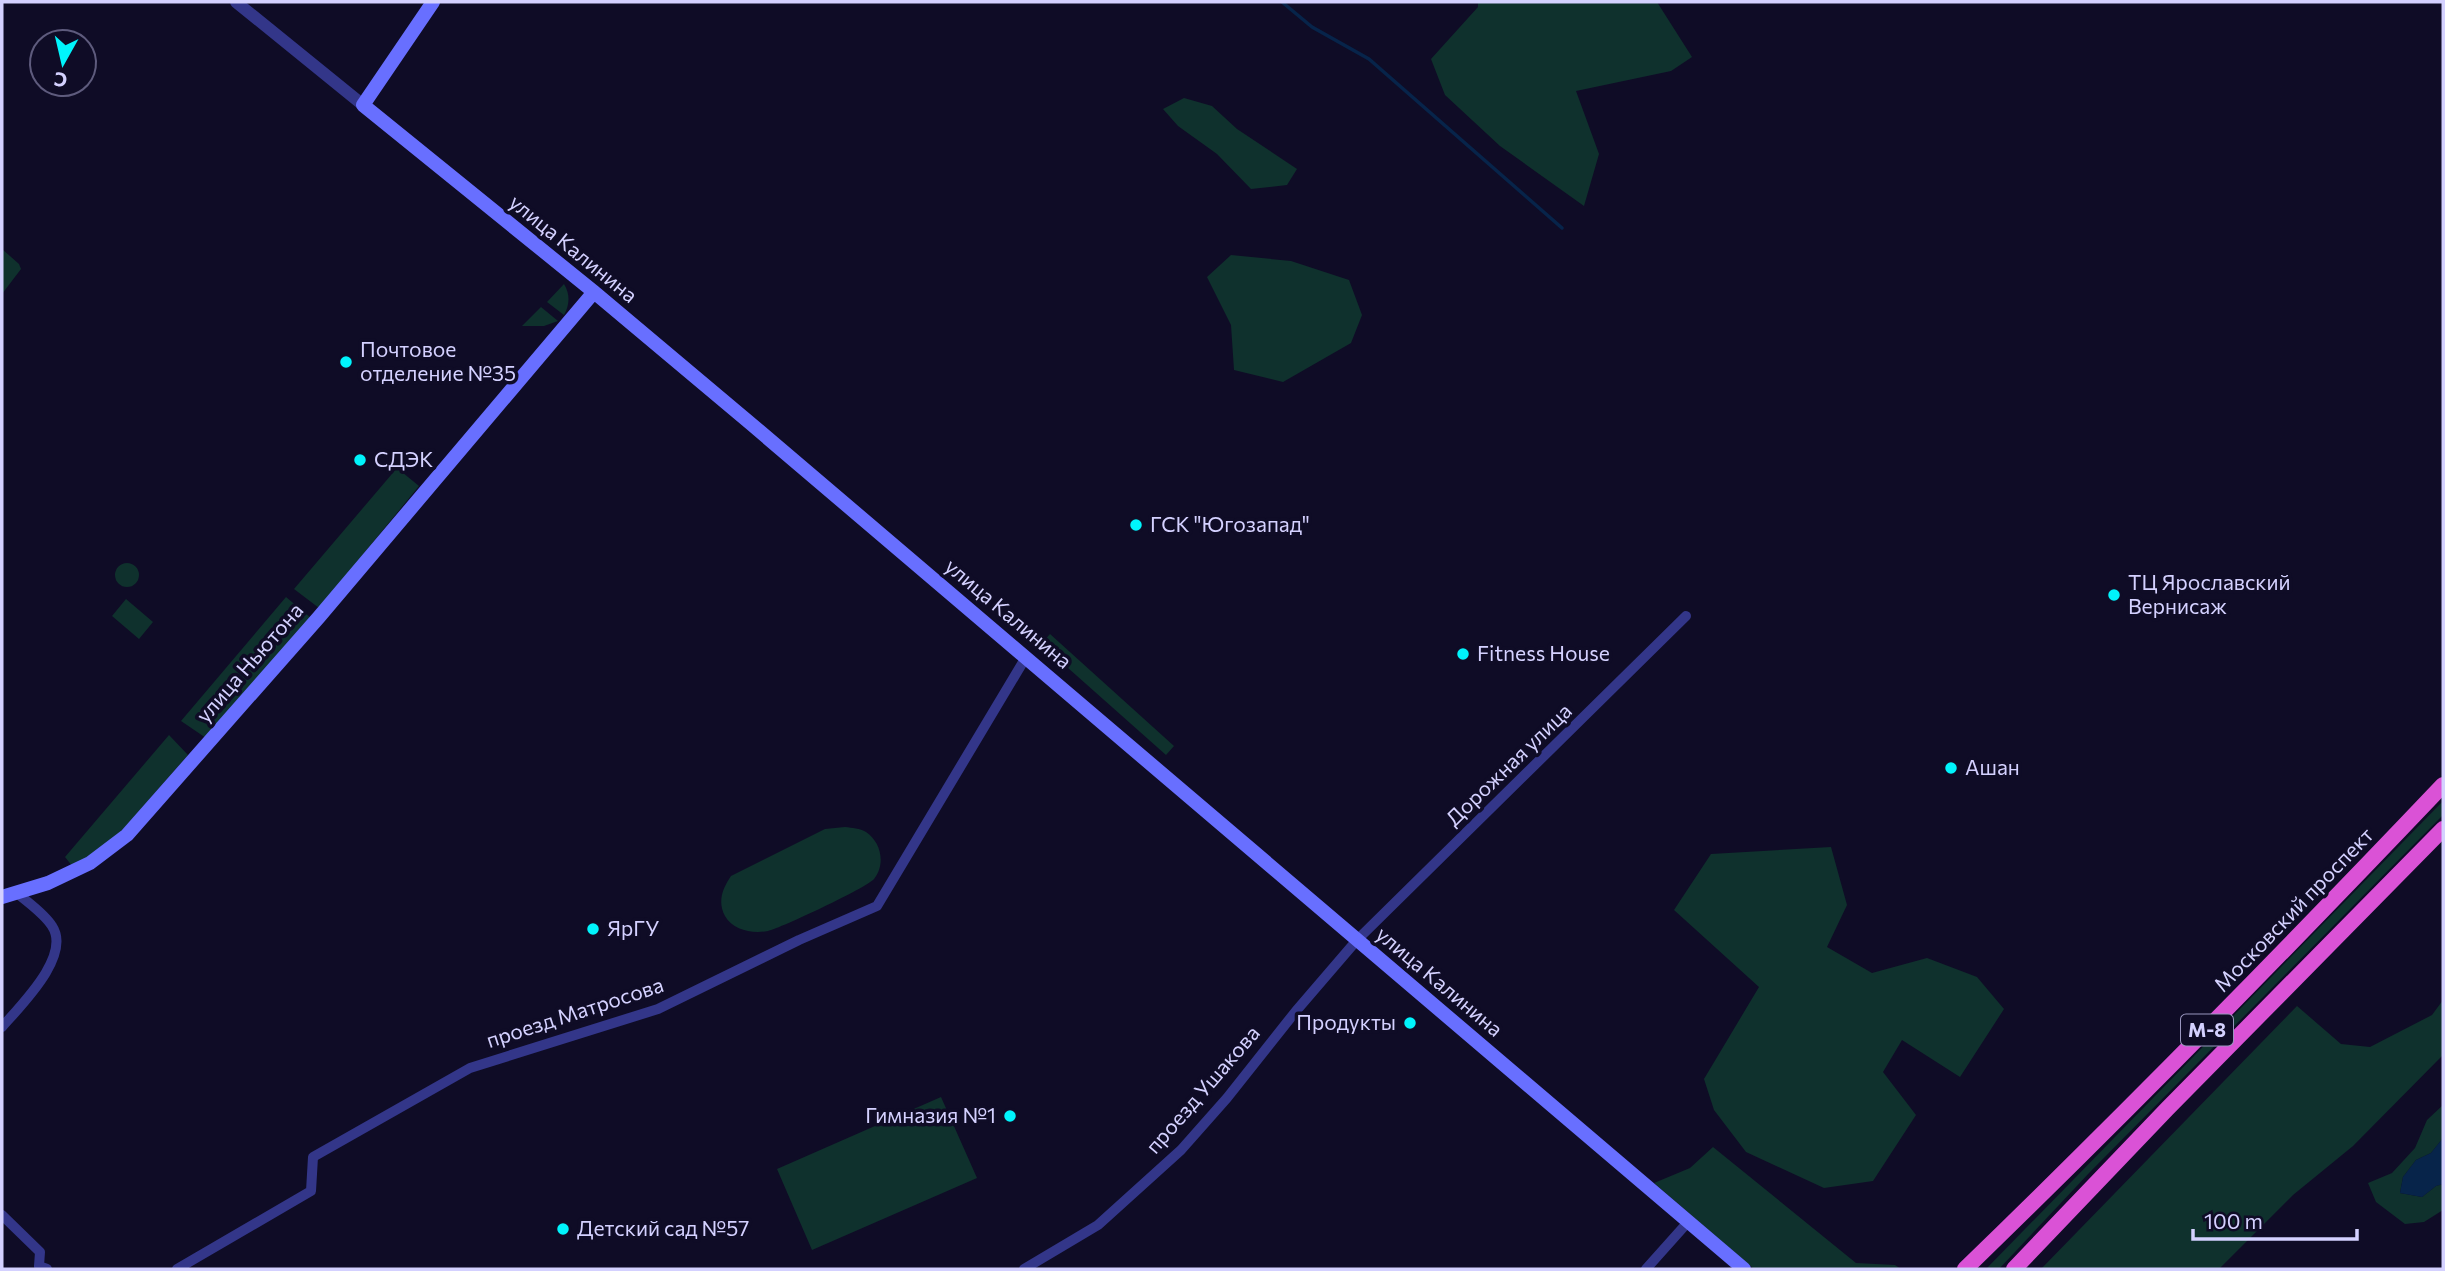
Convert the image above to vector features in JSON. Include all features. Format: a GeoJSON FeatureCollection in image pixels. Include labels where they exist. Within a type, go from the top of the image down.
{"type":"FeatureCollection","features":[{"type":"Feature","properties":{"kind":"highway","name":"Московский проспект"},"geometry":{"type":"LineString","coordinates":[[1965,1269],[2295,941],[2443,785]]}},
{"type":"Feature","properties":{"kind":"highway","name":"М-8"},"geometry":{"type":"LineString","coordinates":[[2014,1269],[2443,828]]}},
{"type":"Feature","properties":{"kind":"main road"},"geometry":{"type":"LineString","coordinates":[[363,105],[433,2]]}},
{"type":"Feature","properties":{"kind":"main road","name":"улица Калинина"},"geometry":{"type":"LineString","coordinates":[[363,105],[594,292],[1744,1269]]}},
{"type":"Feature","properties":{"kind":"main road","name":"улица Ньютона"},"geometry":{"type":"LineString","coordinates":[[9,895],[48,883],[90,863],[127,835],[319,617],[594,292]]}},
{"type":"Feature","properties":{"kind":"street","name":"улица Калинина"},"geometry":{"type":"LineString","coordinates":[[236,2],[363,105]]}},
{"type":"Feature","properties":{"kind":"street","name":"Дорожная улица"},"geometry":{"type":"LineString","coordinates":[[1357,940],[1686,616]]}},
{"type":"Feature","properties":{"kind":"street","name":"проезд Матросова"},"geometry":{"type":"LineString","coordinates":[[177,1269],[311,1191],[313,1157],[470,1068],[658,1009],[799,940],[877,906],[1026,657]]}},
{"type":"Feature","properties":{"kind":"street","name":"улица Ньютона"},"geometry":{"type":"LineString","coordinates":[[2,1027],[47,974],[56,947],[53,927],[9,895]]}},
{"type":"Feature","properties":{"kind":"street","name":"проезд Ушакова"},"geometry":{"type":"LineString","coordinates":[[1024,1269],[1098,1225],[1181,1150],[1357,940]]}},
{"type":"Feature","properties":{"kind":"street"},"geometry":{"type":"LineString","coordinates":[[2,1215],[40,1252],[39,1266],[47,1269]]}},
{"type":"Feature","properties":{"kind":"street"},"geometry":{"type":"LineString","coordinates":[[1646,1269],[1688,1222]]}},
{"type":"Feature","properties":{"kind":"green space"},"geometry":{"type":"Polygon","coordinates":[[[1478,2],[1657,2],[1692,57],[1671,71],[1576,91],[1599,154],[1584,206],[1500,146],[1445,95],[1431,59],[1478,7],[1478,2]]]}},
{"type":"Feature","properties":{"kind":"green space"},"geometry":{"type":"Polygon","coordinates":[[[1184,98],[1212,106],[1237,129],[1297,169],[1287,185],[1251,189],[1217,154],[1178,126],[1163,109],[1184,98]]]}},
{"type":"Feature","properties":{"kind":"green space"},"geometry":{"type":"Polygon","coordinates":[[[2,249],[21,269],[2,294],[2,249]]]}},
{"type":"Feature","properties":{"kind":"green space"},"geometry":{"type":"Polygon","coordinates":[[[1231,255],[1291,261],[1349,280],[1362,315],[1351,343],[1283,382],[1234,370],[1231,325],[1207,277],[1231,255]]]}},
{"type":"Feature","properties":{"kind":"green space"},"geometry":{"type":"Polygon","coordinates":[[[564,284],[568,299],[564,315],[547,302],[564,284]]]}},
{"type":"Feature","properties":{"kind":"green space"},"geometry":{"type":"Polygon","coordinates":[[[541,307],[558,321],[544,326],[522,326],[541,307]]]}},
{"type":"Feature","properties":{"kind":"green space"},"geometry":{"type":"Polygon","coordinates":[[[397,468],[419,486],[319,608],[294,589],[397,468]]]}},
{"type":"Feature","properties":{"kind":"green space"},"geometry":{"type":"Polygon","coordinates":[[[127,563],[136,566],[139,575],[136,584],[127,587],[118,584],[115,575],[118,566],[127,563]]]}},
{"type":"Feature","properties":{"kind":"green space"},"geometry":{"type":"Polygon","coordinates":[[[286,597],[311,618],[206,738],[181,721],[286,597]]]}},
{"type":"Feature","properties":{"kind":"green space"},"geometry":{"type":"Polygon","coordinates":[[[126,599],[153,622],[139,639],[112,616],[126,599]]]}},
{"type":"Feature","properties":{"kind":"green space"},"geometry":{"type":"Polygon","coordinates":[[[1050,634],[1174,746],[1166,755],[1041,644],[1050,634]]]}},
{"type":"Feature","properties":{"kind":"green space"},"geometry":{"type":"Polygon","coordinates":[[[169,735],[188,755],[117,836],[73,867],[65,857],[169,735]]]}},
{"type":"Feature","properties":{"kind":"green space"},"geometry":{"type":"Polygon","coordinates":[[[2443,801],[2443,815],[2090,1172],[1999,1269],[1986,1269],[2443,801]]]}},
{"type":"Feature","properties":{"kind":"green space"},"geometry":{"type":"Polygon","coordinates":[[[845,827],[864,831],[878,847],[880,867],[868,884],[768,931],[744,930],[728,921],[721,900],[731,876],[825,829],[845,827]]]}},
{"type":"Feature","properties":{"kind":"green space"},"geometry":{"type":"Polygon","coordinates":[[[1831,847],[1847,905],[1827,947],[1872,973],[1927,958],[1977,977],[2004,1009],[1960,1077],[1902,1040],[1883,1072],[1916,1115],[1873,1181],[1824,1188],[1746,1152],[1714,1110],[1704,1079],[1759,987],[1674,910],[1711,854],[1831,847]]]}},
{"type":"Feature","properties":{"kind":"green space"},"geometry":{"type":"Polygon","coordinates":[[[2443,1000],[2443,1055],[2353,1146],[2293,1195],[2219,1269],[2041,1269],[2297,1006],[2341,1044],[2370,1047],[2432,1015],[2443,1000]]]}},
{"type":"Feature","properties":{"kind":"green space"},"geometry":{"type":"Polygon","coordinates":[[[941,1097],[977,1178],[812,1250],[777,1169],[941,1097]]]}},
{"type":"Feature","properties":{"kind":"green space"},"geometry":{"type":"Polygon","coordinates":[[[2443,1105],[2443,1138],[2431,1153],[2416,1160],[2403,1177],[2400,1193],[2422,1197],[2443,1184],[2443,1210],[2424,1222],[2405,1224],[2376,1202],[2368,1183],[2392,1173],[2415,1148],[2427,1120],[2443,1105]]]}},
{"type":"Feature","properties":{"kind":"green space"},"geometry":{"type":"Polygon","coordinates":[[[1713,1147],[1856,1263],[1895,1265],[1901,1269],[1754,1269],[1654,1183],[1690,1168],[1713,1147]]]}},
{"type":"Feature","properties":{"kind":"water"},"geometry":{"type":"Polygon","coordinates":[[[2443,1138],[2443,1184],[2422,1197],[2400,1193],[2403,1177],[2416,1160],[2431,1153],[2443,1138]]]}},
{"type":"Feature","properties":{"kind":"waterway"},"geometry":{"type":"LineString","coordinates":[[1282,2],[1312,27],[1369,59],[1562,228]]}},
{"type":"Feature","properties":{"kind":"place","name":"Почтовое отделение №35"},"geometry":{"type":"Point","coordinates":[346,362]}},
{"type":"Feature","properties":{"kind":"place","name":"СДЭК"},"geometry":{"type":"Point","coordinates":[360,460]}},
{"type":"Feature","properties":{"kind":"place","name":"ГСК \"Югозапад\""},"geometry":{"type":"Point","coordinates":[1136,525]}},
{"type":"Feature","properties":{"kind":"place","name":"ТЦ Ярославский Вернисаж"},"geometry":{"type":"Point","coordinates":[2114,595]}},
{"type":"Feature","properties":{"kind":"place","name":"Fitness House"},"geometry":{"type":"Point","coordinates":[1463,654]}},
{"type":"Feature","properties":{"kind":"place","name":"Ашан"},"geometry":{"type":"Point","coordinates":[1951,768]}},
{"type":"Feature","properties":{"kind":"place","name":"ЯрГУ"},"geometry":{"type":"Point","coordinates":[593,929]}},
{"type":"Feature","properties":{"kind":"place","name":"Продукты"},"geometry":{"type":"Point","coordinates":[1410,1023]}},
{"type":"Feature","properties":{"kind":"place","name":"Гимназия №1"},"geometry":{"type":"Point","coordinates":[1010,1116]}},
{"type":"Feature","properties":{"kind":"place","name":"Детский сад №57"},"geometry":{"type":"Point","coordinates":[563,1229]}}]}
